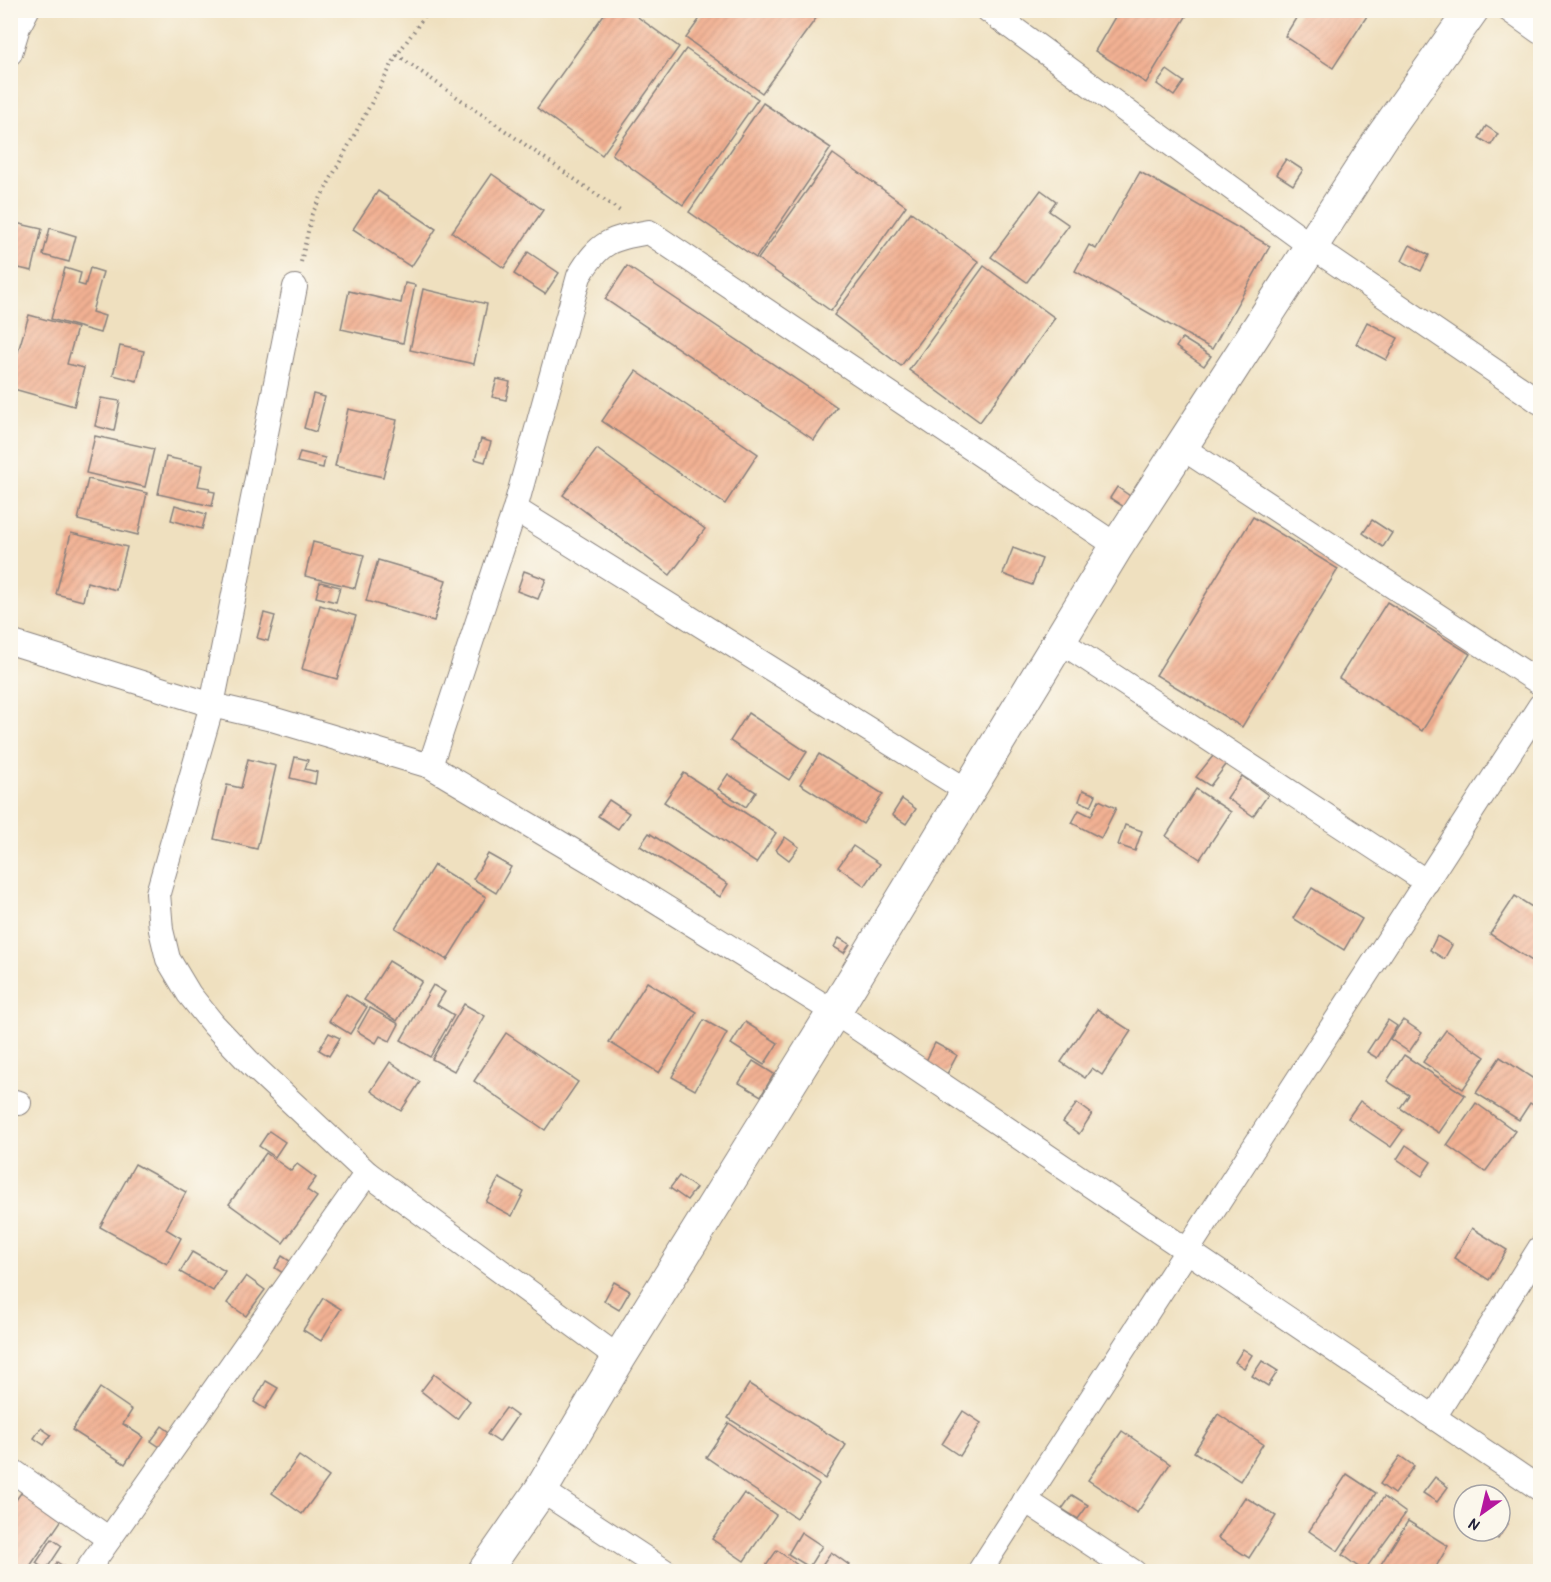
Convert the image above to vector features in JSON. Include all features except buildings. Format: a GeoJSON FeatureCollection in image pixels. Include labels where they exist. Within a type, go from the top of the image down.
{"type":"FeatureCollection","features":[{"type":"Feature","properties":{"kind":"street"},"geometry":{"type":"LineString","coordinates":[[988,10],[1311,246],[1540,402]]}},
{"type":"Feature","properties":{"kind":"street"},"geometry":{"type":"LineString","coordinates":[[483,1572],[541,1490],[619,1358],[969,792],[1117,546],[1382,137],[1472,10]]}},
{"type":"Feature","properties":{"kind":"street"},"geometry":{"type":"LineString","coordinates":[[1509,10],[1540,32]]}},
{"type":"Feature","properties":{"kind":"street"},"geometry":{"type":"LineString","coordinates":[[10,53],[19,21]]}},
{"type":"Feature","properties":{"kind":"street"},"geometry":{"type":"LineString","coordinates":[[430,766],[514,509],[579,276],[601,246],[614,239],[649,232],[1117,546]]}},
{"type":"Feature","properties":{"kind":"street"},"geometry":{"type":"LineString","coordinates":[[295,287],[212,705],[158,893],[161,930],[168,959],[189,994],[213,1024],[248,1061],[367,1173],[619,1358]]}},
{"type":"Feature","properties":{"kind":"street"},"geometry":{"type":"LineString","coordinates":[[1181,447],[1540,683]]}},
{"type":"Feature","properties":{"kind":"street"},"geometry":{"type":"LineString","coordinates":[[514,509],[969,792]]}},
{"type":"Feature","properties":{"kind":"street"},"geometry":{"type":"LineString","coordinates":[[1060,641],[1427,882]]}},
{"type":"Feature","properties":{"kind":"street"},"geometry":{"type":"LineString","coordinates":[[10,642],[212,705],[273,719],[430,766],[597,865],[834,1012],[1540,1489]]}},
{"type":"Feature","properties":{"kind":"street"},"geometry":{"type":"LineString","coordinates":[[979,1572],[1540,706]]}},
{"type":"Feature","properties":{"kind":"street"},"geometry":{"type":"LineString","coordinates":[[86,1572],[367,1173]]}},
{"type":"Feature","properties":{"kind":"street"},"geometry":{"type":"LineString","coordinates":[[1434,1417],[1540,1248]]}},
{"type":"Feature","properties":{"kind":"street"},"geometry":{"type":"LineString","coordinates":[[10,1469],[109,1539]]}},
{"type":"Feature","properties":{"kind":"street"},"geometry":{"type":"LineString","coordinates":[[541,1490],[666,1572]]}},
{"type":"Feature","properties":{"kind":"street"},"geometry":{"type":"LineString","coordinates":[[1025,1500],[1134,1572]]}},
{"type":"Feature","properties":{"kind":"path"},"geometry":{"type":"LineString","coordinates":[[295,287],[312,214],[397,55],[429,10]]}},
{"type":"Feature","properties":{"kind":"path"},"geometry":{"type":"LineString","coordinates":[[397,55],[649,232]]}}]}
